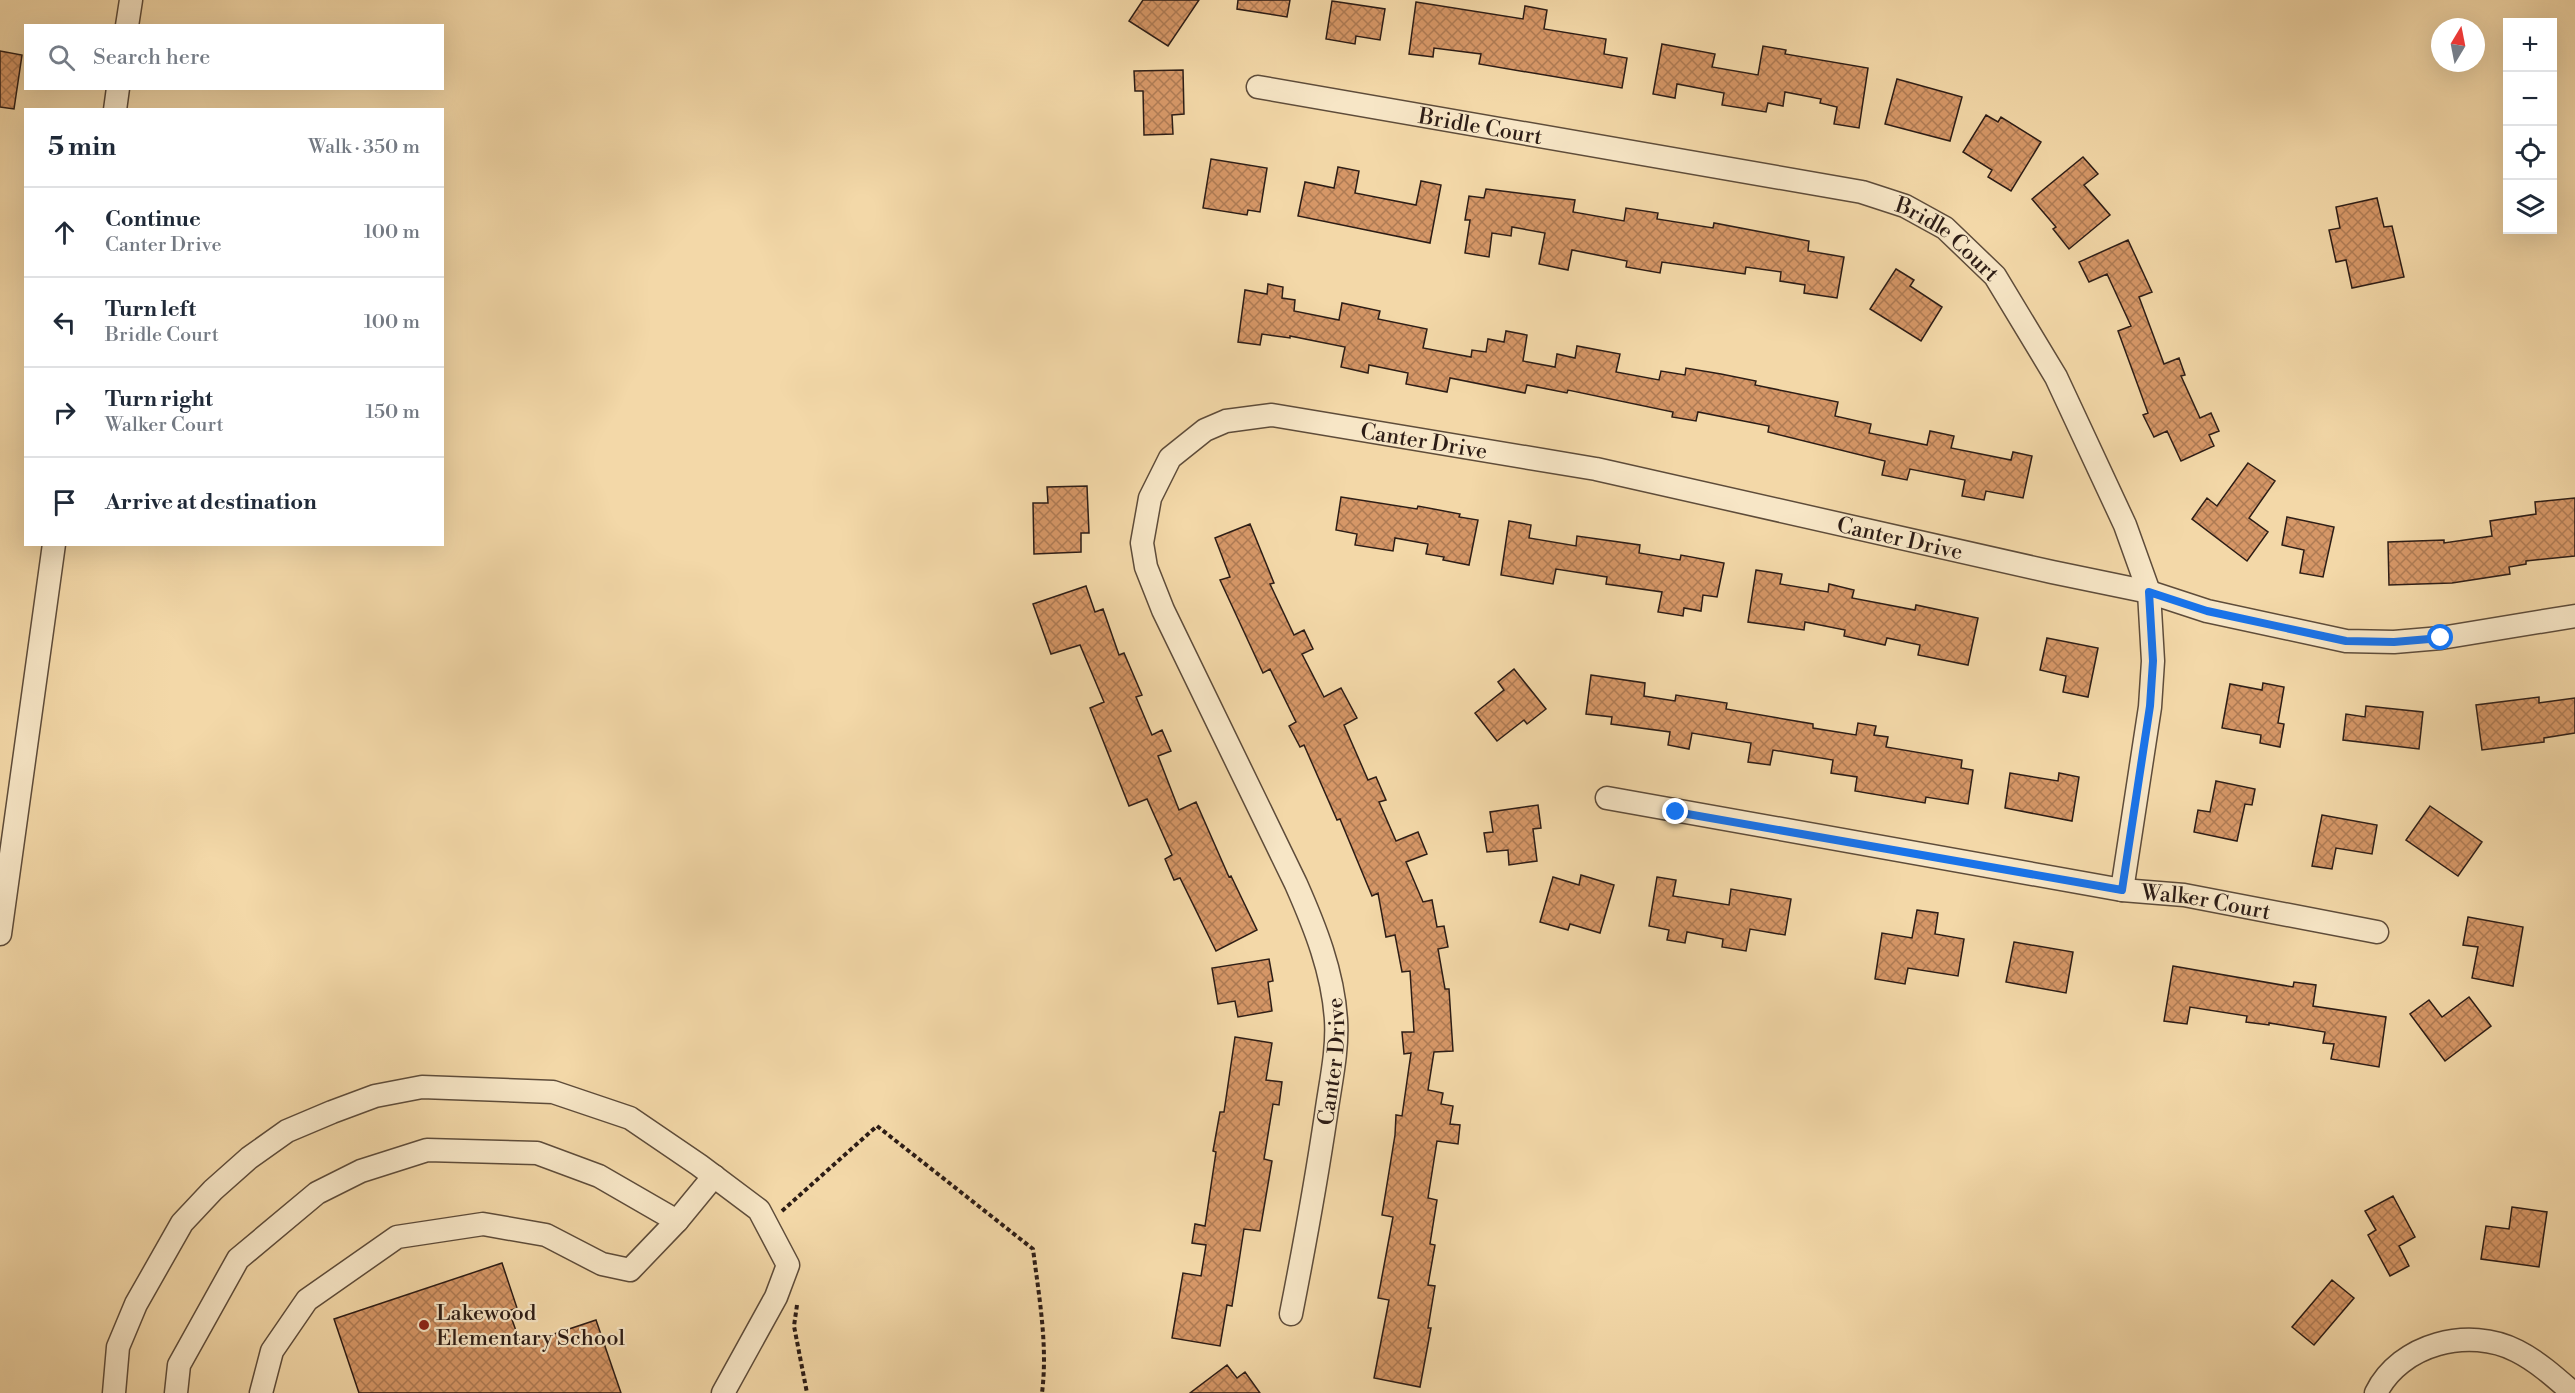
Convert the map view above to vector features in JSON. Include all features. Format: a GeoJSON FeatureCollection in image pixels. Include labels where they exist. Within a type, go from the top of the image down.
{"type":"FeatureCollection","features":[{"type":"Feature","properties":{"kind":"street"},"geometry":{"type":"LineString","coordinates":[[127,24],[131,0]]}},
{"type":"Feature","properties":{"kind":"street","name":"Bridle Court"},"geometry":{"type":"LineString","coordinates":[[1258,87],[1328,101],[1862,192],[1905,206],[1945,228],[1995,276],[2056,377],[2125,525],[2149,592],[2153,661],[2150,706],[2122,890]]}},
{"type":"Feature","properties":{"kind":"street"},"geometry":{"type":"LineString","coordinates":[[115,108],[118,90]]}},
{"type":"Feature","properties":{"kind":"street","name":"Canter Drive"},"geometry":{"type":"LineString","coordinates":[[1291,1314],[1313,1206],[1333,1067],[1336,1020],[1329,973],[1315,928],[1286,862],[1163,610],[1146,567],[1142,543],[1150,498],[1170,458],[1205,430],[1226,421],[1272,415],[1596,469],[2149,592],[2207,611],[2346,641],[2394,642],[2441,638],[2575,616]]}},
{"type":"Feature","properties":{"kind":"street"},"geometry":{"type":"LineString","coordinates":[[0,934],[54,546]]}},
{"type":"Feature","properties":{"kind":"street","name":"Walker Court"},"geometry":{"type":"LineString","coordinates":[[1607,798],[2122,890],[2184,895],[2377,932]]}},
{"type":"Feature","properties":{"kind":"street"},"geometry":{"type":"LineString","coordinates":[[114,1393],[118,1347],[136,1304],[183,1223],[213,1190],[249,1158],[287,1131],[375,1096],[422,1087],[553,1092],[630,1118],[759,1210],[788,1265],[776,1297],[723,1393]]}},
{"type":"Feature","properties":{"kind":"street"},"geometry":{"type":"LineString","coordinates":[[176,1393],[178,1365],[238,1258],[316,1193],[361,1171],[427,1150],[537,1153],[599,1176],[677,1221]]}},
{"type":"Feature","properties":{"kind":"street"},"geometry":{"type":"LineString","coordinates":[[261,1393],[272,1351],[308,1300],[397,1237],[483,1224],[546,1235],[602,1264],[630,1269],[677,1221],[714,1176]]}},
{"type":"Feature","properties":{"kind":"street"},"geometry":{"type":"LineString","coordinates":[[2376,1393],[2383,1378],[2402,1361],[2422,1349],[2446,1342],[2470,1340],[2495,1343],[2517,1351],[2573,1393]]}},
{"type":"Feature","properties":{"kind":"path"},"geometry":{"type":"LineString","coordinates":[[784,1222],[781,1212],[877,1126],[1033,1249],[1042,1312],[1045,1371],[1042,1393]]}},
{"type":"Feature","properties":{"kind":"path"},"geometry":{"type":"LineString","coordinates":[[797,1302],[794,1326],[807,1393]]}},
{"type":"Feature","properties":{"kind":"building"},"geometry":{"type":"Polygon","coordinates":[[[1143,0],[1199,0],[1168,46],[1129,21],[1143,0]]]}},
{"type":"Feature","properties":{"kind":"building"},"geometry":{"type":"Polygon","coordinates":[[[1238,0],[1290,0],[1287,17],[1237,9],[1238,0]]]}},
{"type":"Feature","properties":{"kind":"building"},"geometry":{"type":"Polygon","coordinates":[[[1332,1],[1385,9],[1380,40],[1356,36],[1355,44],[1326,39],[1332,1]]]}},
{"type":"Feature","properties":{"kind":"building"},"geometry":{"type":"Polygon","coordinates":[[[1416,2],[1523,19],[1525,6],[1547,10],[1544,29],[1606,39],[1604,54],[1627,58],[1622,88],[1479,64],[1481,54],[1434,48],[1433,57],[1409,54],[1416,2]]]}},
{"type":"Feature","properties":{"kind":"building"},"geometry":{"type":"Polygon","coordinates":[[[1662,44],[1715,54],[1712,67],[1758,75],[1763,46],[1786,50],[1785,54],[1868,68],[1859,128],[1834,124],[1837,107],[1820,103],[1821,99],[1785,92],[1783,106],[1768,103],[1766,112],[1722,105],[1724,93],[1677,84],[1675,98],[1653,94],[1662,44]]]}},
{"type":"Feature","properties":{"kind":"building"},"geometry":{"type":"Polygon","coordinates":[[[0,51],[22,55],[14,109],[0,107],[0,51]]]}},
{"type":"Feature","properties":{"kind":"building"},"geometry":{"type":"Polygon","coordinates":[[[1183,70],[1184,114],[1172,115],[1173,134],[1144,135],[1143,91],[1135,91],[1134,71],[1183,70]]]}},
{"type":"Feature","properties":{"kind":"building"},"geometry":{"type":"Polygon","coordinates":[[[1897,79],[1962,97],[1950,141],[1885,124],[1897,79]]]}},
{"type":"Feature","properties":{"kind":"building"},"geometry":{"type":"Polygon","coordinates":[[[1986,115],[1998,122],[2001,117],[2041,142],[2011,191],[1988,177],[1992,170],[1963,152],[1986,115]]]}},
{"type":"Feature","properties":{"kind":"building"},"geometry":{"type":"Polygon","coordinates":[[[2083,157],[2098,174],[2084,185],[2110,215],[2069,249],[2053,229],[2056,227],[2032,199],[2083,157]]]}},
{"type":"Feature","properties":{"kind":"building"},"geometry":{"type":"Polygon","coordinates":[[[1211,159],[1267,168],[1260,212],[1248,210],[1247,215],[1203,208],[1211,159]]]}},
{"type":"Feature","properties":{"kind":"building"},"geometry":{"type":"Polygon","coordinates":[[[1338,167],[1359,171],[1355,193],[1416,205],[1421,181],[1441,185],[1430,243],[1298,216],[1305,182],[1334,188],[1338,167]]]}},
{"type":"Feature","properties":{"kind":"building"},"geometry":{"type":"Polygon","coordinates":[[[1486,189],[1575,200],[1573,212],[1624,221],[1626,208],[1658,213],[1657,219],[1713,228],[1714,223],[1809,241],[1808,251],[1844,257],[1837,298],[1804,293],[1805,285],[1780,281],[1781,272],[1746,267],[1745,274],[1662,262],[1660,273],[1626,267],[1627,261],[1572,250],[1568,270],[1539,264],[1545,233],[1512,227],[1511,236],[1492,233],[1489,257],[1465,253],[1470,220],[1465,220],[1469,196],[1484,198],[1486,189]]]}},
{"type":"Feature","properties":{"kind":"building"},"geometry":{"type":"Polygon","coordinates":[[[2377,198],[2384,227],[2392,226],[2404,277],[2352,288],[2346,260],[2336,262],[2329,230],[2340,228],[2336,207],[2377,198]]]}},
{"type":"Feature","properties":{"kind":"building"},"geometry":{"type":"Polygon","coordinates":[[[2128,240],[2152,292],[2139,297],[2164,364],[2179,358],[2185,375],[2181,376],[2200,418],[2211,413],[2219,431],[2209,435],[2214,446],[2181,461],[2167,431],[2154,437],[2143,415],[2148,413],[2118,331],[2131,326],[2107,274],[2089,282],[2079,262],[2128,240]]]}},
{"type":"Feature","properties":{"kind":"building"},"geometry":{"type":"Polygon","coordinates":[[[1896,269],[1914,280],[1910,286],[1942,307],[1921,341],[1870,309],[1896,269]]]}},
{"type":"Feature","properties":{"kind":"building"},"geometry":{"type":"Polygon","coordinates":[[[1268,284],[1283,287],[1282,298],[1295,300],[1294,311],[1339,320],[1342,303],[1380,311],[1378,319],[1427,329],[1423,348],[1471,357],[1472,350],[1486,352],[1488,339],[1504,342],[1506,331],[1527,335],[1523,361],[1555,367],[1557,354],[1575,358],[1577,346],[1620,354],[1616,372],[1659,380],[1661,371],[1685,375],[1686,368],[1756,381],[1755,385],[1838,402],[1835,416],[1871,424],[1869,433],[1927,445],[1930,431],[1954,436],[1951,448],[2011,460],[2013,452],[2032,456],[2023,498],[1986,491],[1984,500],[1962,496],[1965,480],[1910,469],[1907,480],[1882,475],[1885,461],[1768,432],[1769,426],[1698,412],[1696,421],[1672,417],[1673,412],[1568,390],[1567,393],[1527,385],[1525,393],[1450,378],[1447,392],[1406,384],[1408,373],[1369,365],[1368,373],[1341,367],[1345,347],[1290,336],[1290,338],[1262,334],[1260,345],[1238,342],[1245,290],[1267,294],[1268,284]]]}},
{"type":"Feature","properties":{"kind":"building"},"geometry":{"type":"Polygon","coordinates":[[[2248,463],[2275,481],[2249,518],[2268,532],[2247,561],[2192,519],[2207,498],[2217,506],[2248,463]]]}},
{"type":"Feature","properties":{"kind":"building"},"geometry":{"type":"Polygon","coordinates":[[[1087,486],[1089,533],[1081,533],[1081,552],[1034,554],[1033,503],[1048,503],[1047,487],[1087,486]]]}},
{"type":"Feature","properties":{"kind":"building"},"geometry":{"type":"Polygon","coordinates":[[[1341,497],[1417,509],[1418,506],[1478,520],[1469,565],[1426,554],[1428,544],[1395,538],[1393,551],[1355,545],[1357,534],[1336,530],[1341,497]]]}},
{"type":"Feature","properties":{"kind":"building"},"geometry":{"type":"Polygon","coordinates":[[[2575,498],[2575,556],[2526,561],[2526,564],[2509,567],[2510,574],[2452,583],[2389,585],[2388,542],[2444,540],[2444,543],[2492,536],[2490,521],[2536,514],[2535,502],[2575,498]]]}},
{"type":"Feature","properties":{"kind":"building"},"geometry":{"type":"Polygon","coordinates":[[[2287,517],[2334,527],[2323,577],[2300,573],[2304,550],[2282,545],[2287,517]]]}},
{"type":"Feature","properties":{"kind":"building"},"geometry":{"type":"Polygon","coordinates":[[[1509,521],[1531,525],[1529,538],[1576,546],[1577,536],[1640,545],[1639,553],[1680,560],[1681,555],[1724,563],[1717,597],[1703,595],[1701,611],[1684,608],[1683,616],[1658,612],[1662,592],[1606,584],[1607,577],[1556,569],[1553,584],[1501,575],[1509,521]]]}},
{"type":"Feature","properties":{"kind":"building"},"geometry":{"type":"Polygon","coordinates":[[[1250,524],[1274,583],[1270,584],[1294,635],[1304,630],[1313,649],[1302,654],[1324,697],[1341,688],[1357,718],[1344,725],[1368,780],[1376,777],[1386,800],[1379,802],[1396,841],[1418,832],[1427,854],[1406,862],[1423,902],[1432,900],[1437,927],[1444,926],[1448,947],[1438,949],[1445,989],[1449,989],[1453,1051],[1434,1052],[1428,1090],[1443,1093],[1441,1104],[1453,1106],[1450,1124],[1460,1125],[1458,1144],[1437,1141],[1428,1198],[1437,1200],[1430,1244],[1435,1245],[1428,1285],[1435,1286],[1428,1328],[1431,1328],[1420,1387],[1374,1378],[1389,1300],[1378,1298],[1393,1217],[1382,1215],[1396,1115],[1402,1116],[1411,1053],[1404,1054],[1402,1032],[1414,1032],[1410,971],[1402,972],[1395,935],[1386,937],[1378,893],[1372,896],[1340,819],[1337,820],[1304,745],[1300,747],[1289,726],[1296,722],[1270,669],[1263,673],[1220,580],[1230,577],[1215,538],[1250,524]]]}},
{"type":"Feature","properties":{"kind":"building"},"geometry":{"type":"Polygon","coordinates":[[[1756,570],[1782,574],[1780,584],[1828,592],[1829,584],[1854,590],[1852,598],[1915,610],[1916,605],[1978,618],[1968,665],[1918,655],[1920,645],[1887,638],[1885,645],[1844,636],[1845,630],[1805,622],[1804,630],[1748,622],[1756,570]]]}},
{"type":"Feature","properties":{"kind":"building"},"geometry":{"type":"Polygon","coordinates":[[[1086,586],[1095,612],[1103,609],[1119,655],[1124,653],[1142,695],[1136,697],[1152,735],[1162,730],[1171,751],[1158,756],[1179,810],[1196,802],[1229,877],[1231,876],[1257,930],[1216,951],[1180,878],[1174,880],[1165,859],[1172,855],[1147,799],[1129,806],[1090,708],[1104,702],[1080,645],[1051,654],[1033,604],[1086,586]]]}},
{"type":"Feature","properties":{"kind":"building"},"geometry":{"type":"Polygon","coordinates":[[[2047,638],[2098,648],[2088,697],[2063,692],[2066,676],[2040,670],[2047,638]]]}},
{"type":"Feature","properties":{"kind":"building"},"geometry":{"type":"Polygon","coordinates":[[[1514,669],[1546,709],[1527,724],[1524,720],[1497,741],[1475,713],[1504,690],[1498,682],[1514,669]]]}},
{"type":"Feature","properties":{"kind":"building"},"geometry":{"type":"Polygon","coordinates":[[[1591,675],[1645,683],[1644,696],[1675,701],[1676,695],[1727,703],[1726,709],[1813,724],[1813,728],[1856,735],[1858,723],[1876,726],[1874,735],[1888,737],[1886,747],[1962,760],[1961,768],[1973,770],[1968,804],[1926,797],[1925,803],[1855,791],[1857,777],[1831,773],[1833,760],[1773,750],[1770,765],[1748,762],[1751,743],[1692,733],[1689,749],[1668,745],[1670,732],[1611,724],[1612,717],[1586,714],[1591,675]]]}},
{"type":"Feature","properties":{"kind":"building"},"geometry":{"type":"Polygon","coordinates":[[[2263,683],[2284,687],[2278,723],[2284,724],[2280,747],[2260,743],[2261,735],[2222,728],[2230,684],[2262,690],[2263,683]]]}},
{"type":"Feature","properties":{"kind":"building"},"geometry":{"type":"Polygon","coordinates":[[[2539,697],[2539,703],[2575,698],[2575,733],[2544,738],[2544,742],[2482,750],[2476,705],[2539,697]]]}},
{"type":"Feature","properties":{"kind":"building"},"geometry":{"type":"Polygon","coordinates":[[[2366,706],[2423,712],[2419,749],[2343,740],[2346,714],[2365,717],[2366,706]]]}},
{"type":"Feature","properties":{"kind":"building"},"geometry":{"type":"Polygon","coordinates":[[[2010,773],[2058,781],[2059,773],[2079,777],[2072,821],[2005,808],[2010,773]]]}},
{"type":"Feature","properties":{"kind":"building"},"geometry":{"type":"Polygon","coordinates":[[[2216,781],[2255,789],[2252,805],[2245,804],[2237,841],[2194,832],[2198,810],[2210,812],[2216,781]]]}},
{"type":"Feature","properties":{"kind":"building"},"geometry":{"type":"Polygon","coordinates":[[[1538,805],[1541,828],[1533,829],[1537,861],[1509,865],[1508,850],[1487,852],[1484,833],[1493,832],[1490,812],[1538,805]]]}},
{"type":"Feature","properties":{"kind":"building"},"geometry":{"type":"Polygon","coordinates":[[[2430,806],[2482,842],[2458,876],[2406,840],[2430,806]]]}},
{"type":"Feature","properties":{"kind":"building"},"geometry":{"type":"Polygon","coordinates":[[[2322,815],[2377,825],[2372,854],[2336,848],[2332,869],[2312,866],[2322,815]]]}},
{"type":"Feature","properties":{"kind":"building"},"geometry":{"type":"Polygon","coordinates":[[[1581,875],[1614,885],[1600,933],[1570,924],[1568,930],[1540,922],[1553,877],[1579,885],[1581,875]]]}},
{"type":"Feature","properties":{"kind":"building"},"geometry":{"type":"Polygon","coordinates":[[[1657,877],[1676,880],[1673,896],[1729,905],[1731,889],[1791,899],[1785,935],[1750,929],[1746,951],[1722,947],[1723,939],[1687,932],[1685,943],[1667,940],[1669,930],[1649,926],[1657,877]]]}},
{"type":"Feature","properties":{"kind":"building"},"geometry":{"type":"Polygon","coordinates":[[[1917,910],[1938,913],[1935,934],[1964,939],[1958,976],[1908,968],[1905,984],[1875,979],[1882,933],[1912,938],[1917,910]]]}},
{"type":"Feature","properties":{"kind":"building"},"geometry":{"type":"Polygon","coordinates":[[[2468,917],[2523,927],[2513,986],[2472,978],[2478,947],[2463,945],[2468,917]]]}},
{"type":"Feature","properties":{"kind":"building"},"geometry":{"type":"Polygon","coordinates":[[[2014,942],[2073,952],[2066,993],[2006,982],[2014,942]]]}},
{"type":"Feature","properties":{"kind":"building"},"geometry":{"type":"Polygon","coordinates":[[[1269,959],[1273,981],[1268,982],[1272,1011],[1238,1017],[1235,1001],[1218,1004],[1212,968],[1269,959]]]}},
{"type":"Feature","properties":{"kind":"building"},"geometry":{"type":"Polygon","coordinates":[[[2173,966],[2293,987],[2294,982],[2316,985],[2313,1006],[2386,1017],[2379,1067],[2331,1059],[2334,1044],[2323,1043],[2325,1032],[2269,1023],[2269,1025],[2246,1022],[2247,1016],[2190,1007],[2187,1024],[2164,1021],[2173,966]]]}},
{"type":"Feature","properties":{"kind":"building"},"geometry":{"type":"Polygon","coordinates":[[[2469,997],[2491,1026],[2445,1061],[2410,1014],[2429,1000],[2442,1017],[2469,997]]]}},
{"type":"Feature","properties":{"kind":"building"},"geometry":{"type":"Polygon","coordinates":[[[1235,1037],[1272,1043],[1266,1080],[1282,1082],[1279,1105],[1273,1104],[1264,1159],[1272,1161],[1260,1231],[1244,1229],[1232,1306],[1227,1305],[1220,1346],[1172,1338],[1183,1273],[1201,1276],[1206,1245],[1192,1243],[1195,1224],[1205,1226],[1216,1152],[1213,1151],[1220,1112],[1224,1112],[1235,1037]]]}},
{"type":"Feature","properties":{"kind":"building"},"geometry":{"type":"Polygon","coordinates":[[[2393,1196],[2415,1237],[2399,1246],[2409,1266],[2390,1276],[2368,1235],[2376,1230],[2365,1211],[2393,1196]]]}},
{"type":"Feature","properties":{"kind":"building"},"geometry":{"type":"Polygon","coordinates":[[[2512,1207],[2547,1212],[2539,1267],[2481,1259],[2486,1226],[2509,1229],[2512,1207]]]}},
{"type":"Feature","properties":{"kind":"building","name":"Lakewood Elementary School"},"geometry":{"type":"Polygon","coordinates":[[[502,1263],[517,1308],[509,1311],[521,1345],[596,1320],[621,1393],[359,1393],[334,1319],[502,1263]]]}},
{"type":"Feature","properties":{"kind":"building"},"geometry":{"type":"Polygon","coordinates":[[[2332,1280],[2354,1298],[2314,1345],[2292,1327],[2332,1280]]]}},
{"type":"Feature","properties":{"kind":"building"},"geometry":{"type":"Polygon","coordinates":[[[1227,1365],[1237,1378],[1245,1372],[1260,1393],[1190,1393],[1227,1365]]]}},
{"type":"Feature","properties":{"kind":"place","name":"Lakewood Elementary School"},"geometry":{"type":"Point","coordinates":[424,1325]}},
{"type":"Feature","properties":{"kind":"route"},"geometry":{"type":"LineString","coordinates":[[1676,812],[2122,890],[2150,706],[2153,661],[2149,592],[2207,611],[2346,641],[2394,642],[2441,638]]}}]}
